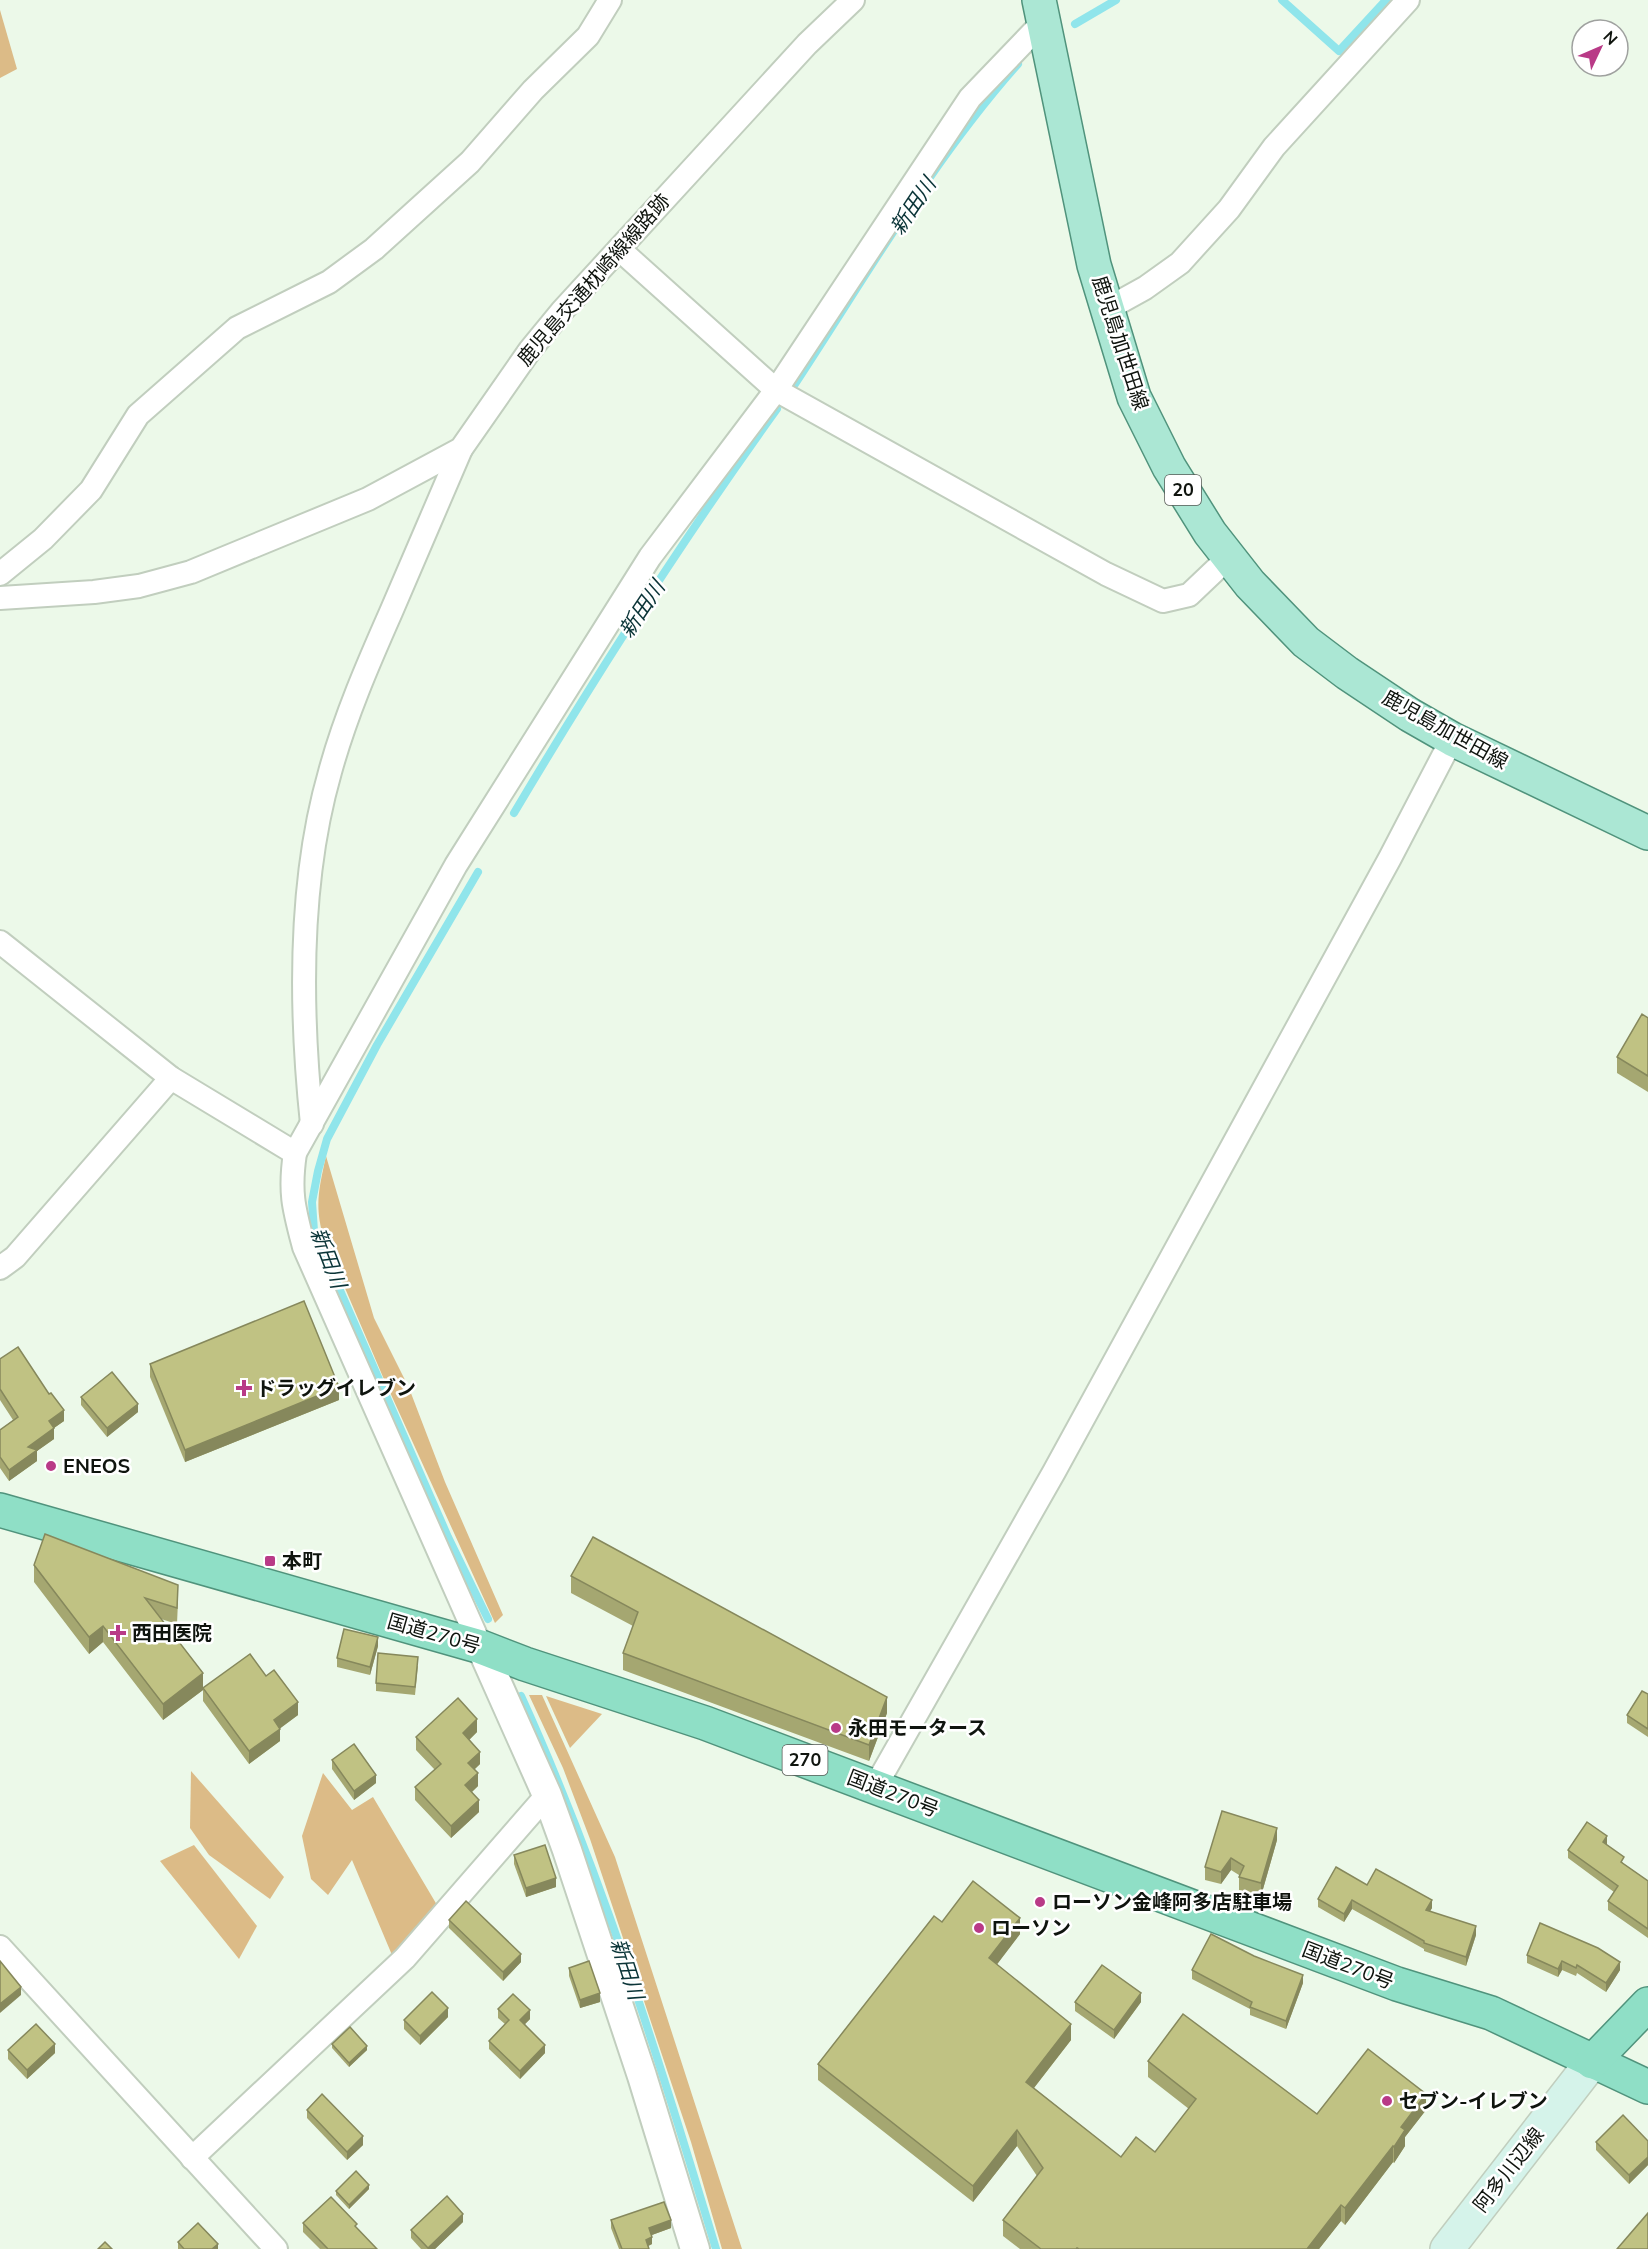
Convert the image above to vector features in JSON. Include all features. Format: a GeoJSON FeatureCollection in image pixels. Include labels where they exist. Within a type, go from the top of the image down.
{"type":"FeatureCollection","features":[{"type":"Feature","properties":{"kind":"highway","name":"国道270号"},"geometry":{"type":"LineString","coordinates":[[0,1510],[481,1647],[525,1664],[705,1723],[1396,1984],[1491,2013],[1592,2062]]}},
{"type":"Feature","properties":{"kind":"highway"},"geometry":{"type":"LineString","coordinates":[[1592,2062],[1648,2004]]}},
{"type":"Feature","properties":{"kind":"highway","name":"270"},"geometry":{"type":"LineString","coordinates":[[1592,2062],[1648,2087]]}},
{"type":"Feature","properties":{"kind":"main road","name":"鹿児島加世田線"},"geometry":{"type":"LineString","coordinates":[[1041,11],[1094,265],[1134,397],[1169,467],[1210,533],[1250,584],[1306,642],[1347,673],[1410,715],[1452,739],[1648,833]]}},
{"type":"Feature","properties":{"kind":"main road","name":"阿多川辺線"},"geometry":{"type":"LineString","coordinates":[[1447,2249],[1592,2062]]}},
{"type":"Feature","properties":{"kind":"street"},"geometry":{"type":"LineString","coordinates":[[0,574],[43,539],[91,490],[138,415],[237,328],[329,282],[374,249],[470,162],[533,90],[588,36],[610,0]]}},
{"type":"Feature","properties":{"kind":"street","name":"鹿児島交通枕崎線線路跡"},"geometry":{"type":"LineString","coordinates":[[0,598],[94,592],[140,586],[190,572],[368,499],[461,449],[530,350],[562,311],[807,44],[853,0]]}},
{"type":"Feature","properties":{"kind":"street"},"geometry":{"type":"LineString","coordinates":[[1107,309],[1145,288],[1180,263],[1228,209],[1274,147],[1408,0]]}},
{"type":"Feature","properties":{"kind":"street"},"geometry":{"type":"LineString","coordinates":[[695,2249],[635,2054],[547,1795],[304,1247],[293,1206],[291,1180],[295,1153],[456,865],[643,567],[776,390],[970,98],[1041,11]]}},
{"type":"Feature","properties":{"kind":"street"},"geometry":{"type":"LineString","coordinates":[[619,249],[776,390],[1106,574],[1163,601],[1189,595],[1229,557]]}},
{"type":"Feature","properties":{"kind":"street"},"geometry":{"type":"LineString","coordinates":[[312,1124],[305,1034],[305,932],[312,855],[329,774],[358,689],[461,449]]}},
{"type":"Feature","properties":{"kind":"street"},"geometry":{"type":"LineString","coordinates":[[875,1787],[1054,1472],[1452,739]]}},
{"type":"Feature","properties":{"kind":"street"},"geometry":{"type":"LineString","coordinates":[[0,942],[171,1078],[295,1153]]}},
{"type":"Feature","properties":{"kind":"street"},"geometry":{"type":"LineString","coordinates":[[0,1268],[22,1249],[171,1078]]}},
{"type":"Feature","properties":{"kind":"street"},"geometry":{"type":"LineString","coordinates":[[192,2158],[405,1958],[547,1795]]}},
{"type":"Feature","properties":{"kind":"street"},"geometry":{"type":"LineString","coordinates":[[0,1947],[276,2249]]}},
{"type":"Feature","properties":{"kind":"shaded area"},"geometry":{"type":"Polygon","coordinates":[[[0,10],[17,69],[0,78],[0,10]]]}},
{"type":"Feature","properties":{"kind":"shaded area"},"geometry":{"type":"Polygon","coordinates":[[[326,1156],[374,1318],[409,1388],[445,1482],[503,1615],[495,1623],[383,1377],[324,1239],[318,1207],[326,1156]]]}},
{"type":"Feature","properties":{"kind":"shaded area"},"geometry":{"type":"Polygon","coordinates":[[[529,1695],[542,1695],[615,1857],[742,2249],[722,2249],[691,2142],[590,1839],[563,1768],[529,1695]]]}},
{"type":"Feature","properties":{"kind":"shaded area"},"geometry":{"type":"Polygon","coordinates":[[[546,1696],[602,1714],[570,1748],[546,1696]]]}},
{"type":"Feature","properties":{"kind":"shaded area"},"geometry":{"type":"Polygon","coordinates":[[[191,1771],[284,1877],[270,1899],[209,1855],[190,1828],[191,1771]]]}},
{"type":"Feature","properties":{"kind":"shaded area"},"geometry":{"type":"Polygon","coordinates":[[[323,1773],[352,1810],[373,1797],[437,1905],[392,1955],[352,1860],[328,1895],[311,1879],[302,1836],[323,1773]]]}},
{"type":"Feature","properties":{"kind":"shaded area"},"geometry":{"type":"Polygon","coordinates":[[[194,1845],[257,1926],[239,1959],[160,1861],[194,1845]]]}},
{"type":"Feature","properties":{"kind":"building"},"geometry":{"type":"Polygon","coordinates":[[[1642,1014],[1648,1018],[1648,1076],[1617,1057],[1642,1014]]]}},
{"type":"Feature","properties":{"kind":"building","name":"ドラッグイレブン"},"geometry":{"type":"Polygon","coordinates":[[[304,1301],[339,1387],[185,1450],[150,1364],[304,1301]]]}},
{"type":"Feature","properties":{"kind":"building"},"geometry":{"type":"Polygon","coordinates":[[[18,1347],[49,1394],[51,1393],[64,1410],[49,1421],[54,1428],[28,1447],[37,1450],[9,1470],[0,1457],[0,1430],[18,1417],[0,1389],[0,1359],[18,1347]]]}},
{"type":"Feature","properties":{"kind":"building"},"geometry":{"type":"Polygon","coordinates":[[[112,1372],[138,1404],[107,1428],[81,1397],[112,1372]]]}},
{"type":"Feature","properties":{"kind":"building","name":"西田医院"},"geometry":{"type":"Polygon","coordinates":[[[45,1534],[178,1585],[177,1608],[145,1598],[203,1673],[163,1704],[103,1626],[89,1637],[34,1565],[45,1534]]]}},
{"type":"Feature","properties":{"kind":"building"},"geometry":{"type":"Polygon","coordinates":[[[593,1537],[887,1697],[869,1745],[623,1653],[638,1612],[571,1576],[593,1537]]]}},
{"type":"Feature","properties":{"kind":"building"},"geometry":{"type":"Polygon","coordinates":[[[344,1629],[378,1637],[370,1667],[337,1658],[344,1629]]]}},
{"type":"Feature","properties":{"kind":"building"},"geometry":{"type":"Polygon","coordinates":[[[378,1653],[418,1657],[415,1687],[376,1683],[378,1653]]]}},
{"type":"Feature","properties":{"kind":"building"},"geometry":{"type":"Polygon","coordinates":[[[250,1654],[266,1676],[274,1670],[298,1702],[274,1720],[280,1729],[249,1751],[203,1688],[250,1654]]]}},
{"type":"Feature","properties":{"kind":"building"},"geometry":{"type":"Polygon","coordinates":[[[1642,1691],[1648,1694],[1648,1729],[1627,1715],[1642,1691]]]}},
{"type":"Feature","properties":{"kind":"building"},"geometry":{"type":"Polygon","coordinates":[[[458,1698],[477,1719],[463,1733],[480,1752],[468,1763],[478,1773],[465,1785],[479,1800],[451,1826],[415,1787],[441,1764],[416,1737],[458,1698]]]}},
{"type":"Feature","properties":{"kind":"building"},"geometry":{"type":"Polygon","coordinates":[[[354,1744],[376,1775],[354,1791],[332,1760],[354,1744]]]}},
{"type":"Feature","properties":{"kind":"building"},"geometry":{"type":"Polygon","coordinates":[[[1222,1811],[1277,1828],[1261,1883],[1239,1877],[1244,1866],[1231,1858],[1221,1872],[1205,1867],[1222,1811]]]}},
{"type":"Feature","properties":{"kind":"building"},"geometry":{"type":"Polygon","coordinates":[[[1587,1822],[1607,1836],[1603,1842],[1624,1857],[1621,1862],[1648,1881],[1648,1929],[1608,1901],[1618,1886],[1568,1850],[1587,1822]]]}},
{"type":"Feature","properties":{"kind":"building"},"geometry":{"type":"Polygon","coordinates":[[[545,1845],[556,1878],[526,1888],[514,1855],[545,1845]]]}},
{"type":"Feature","properties":{"kind":"building"},"geometry":{"type":"Polygon","coordinates":[[[1336,1867],[1367,1885],[1376,1869],[1432,1900],[1426,1910],[1476,1926],[1466,1957],[1424,1943],[1352,1900],[1344,1914],[1318,1899],[1336,1867]]]}},
{"type":"Feature","properties":{"kind":"building"},"geometry":{"type":"Polygon","coordinates":[[[973,1881],[1020,1918],[989,1958],[1071,2024],[1026,2082],[1121,2157],[1136,2137],[1155,2152],[1196,2099],[1148,2061],[1183,2014],[1317,2114],[1368,2049],[1426,2094],[1401,2127],[1405,2130],[1394,2147],[1345,2208],[1341,2205],[1307,2249],[1041,2249],[1003,2220],[1043,2168],[1017,2130],[973,2186],[818,2064],[934,1916],[942,1922],[973,1881]]]}},
{"type":"Feature","properties":{"kind":"building"},"geometry":{"type":"Polygon","coordinates":[[[466,1901],[521,1954],[503,1972],[449,1920],[466,1901]]]}},
{"type":"Feature","properties":{"kind":"building"},"geometry":{"type":"Polygon","coordinates":[[[1540,1923],[1598,1948],[1620,1962],[1606,1983],[1577,1965],[1576,1968],[1562,1961],[1558,1969],[1527,1955],[1540,1923]]]}},
{"type":"Feature","properties":{"kind":"building"},"geometry":{"type":"Polygon","coordinates":[[[1211,1934],[1254,1956],[1303,1975],[1286,2021],[1250,2007],[1252,2002],[1192,1970],[1211,1934]]]}},
{"type":"Feature","properties":{"kind":"building"},"geometry":{"type":"Polygon","coordinates":[[[0,1961],[21,1987],[0,2004],[0,1961]]]}},
{"type":"Feature","properties":{"kind":"building"},"geometry":{"type":"Polygon","coordinates":[[[589,1961],[600,1993],[580,2000],[569,1968],[589,1961]]]}},
{"type":"Feature","properties":{"kind":"building"},"geometry":{"type":"Polygon","coordinates":[[[1102,1965],[1141,1993],[1114,2030],[1075,2002],[1102,1965]]]}},
{"type":"Feature","properties":{"kind":"building"},"geometry":{"type":"Polygon","coordinates":[[[432,1992],[448,2008],[420,2036],[404,2020],[432,1992]]]}},
{"type":"Feature","properties":{"kind":"building"},"geometry":{"type":"Polygon","coordinates":[[[513,1994],[530,2010],[520,2020],[545,2045],[520,2071],[489,2041],[509,2020],[498,2009],[513,1994]]]}},
{"type":"Feature","properties":{"kind":"building"},"geometry":{"type":"Polygon","coordinates":[[[36,2024],[55,2044],[27,2070],[8,2050],[36,2024]]]}},
{"type":"Feature","properties":{"kind":"building"},"geometry":{"type":"Polygon","coordinates":[[[350,2027],[367,2046],[349,2063],[332,2044],[350,2027]]]}},
{"type":"Feature","properties":{"kind":"building"},"geometry":{"type":"Polygon","coordinates":[[[322,2094],[363,2136],[347,2152],[307,2110],[322,2094]]]}},
{"type":"Feature","properties":{"kind":"building"},"geometry":{"type":"Polygon","coordinates":[[[1623,2115],[1648,2141],[1648,2157],[1629,2175],[1596,2142],[1623,2115]]]}},
{"type":"Feature","properties":{"kind":"building"},"geometry":{"type":"Polygon","coordinates":[[[356,2171],[369,2185],[349,2205],[336,2191],[356,2171]]]}},
{"type":"Feature","properties":{"kind":"building"},"geometry":{"type":"Polygon","coordinates":[[[447,2196],[463,2214],[428,2248],[411,2230],[447,2196]]]}},
{"type":"Feature","properties":{"kind":"building"},"geometry":{"type":"Polygon","coordinates":[[[331,2197],[377,2249],[328,2249],[303,2223],[331,2197]]]}},
{"type":"Feature","properties":{"kind":"building"},"geometry":{"type":"Polygon","coordinates":[[[664,2202],[671,2220],[649,2228],[652,2237],[646,2240],[649,2249],[622,2249],[611,2220],[664,2202]]]}},
{"type":"Feature","properties":{"kind":"building"},"geometry":{"type":"Polygon","coordinates":[[[1648,2213],[1648,2249],[1617,2249],[1648,2213]]]}},
{"type":"Feature","properties":{"kind":"building"},"geometry":{"type":"Polygon","coordinates":[[[198,2223],[218,2244],[212,2249],[184,2249],[178,2242],[198,2223]]]}},
{"type":"Feature","properties":{"kind":"building"},"geometry":{"type":"Polygon","coordinates":[[[105,2242],[112,2249],[98,2249],[105,2242]]]}},
{"type":"Feature","properties":{"kind":"waterway","name":"新田川"},"geometry":{"type":"LineString","coordinates":[[1075,24],[1116,0]]}},
{"type":"Feature","properties":{"kind":"waterway"},"geometry":{"type":"LineString","coordinates":[[1282,0],[1339,51],[1386,0]]}},
{"type":"Feature","properties":{"kind":"waterway","name":"新田川"},"geometry":{"type":"LineString","coordinates":[[795,384],[929,179],[987,100],[1018,64]]}},
{"type":"Feature","properties":{"kind":"waterway","name":"新田川"},"geometry":{"type":"LineString","coordinates":[[514,813],[641,608],[777,409]]}},
{"type":"Feature","properties":{"kind":"waterway","name":"新田川"},"geometry":{"type":"LineString","coordinates":[[478,872],[377,1045],[327,1139],[312,1202],[314,1231],[448,1537],[488,1619]]}},
{"type":"Feature","properties":{"kind":"waterway","name":"新田川"},"geometry":{"type":"LineString","coordinates":[[521,1696],[578,1831],[604,1900],[651,2039],[716,2249]]}},
{"type":"Feature","properties":{"kind":"place","name":"ドラッグイレブン"},"geometry":{"type":"Point","coordinates":[244,1388]}},
{"type":"Feature","properties":{"kind":"place","name":"ENEOS"},"geometry":{"type":"Point","coordinates":[51,1466]}},
{"type":"Feature","properties":{"kind":"place","name":"本町"},"geometry":{"type":"Point","coordinates":[270,1561]}},
{"type":"Feature","properties":{"kind":"place","name":"西田医院"},"geometry":{"type":"Point","coordinates":[118,1633]}},
{"type":"Feature","properties":{"kind":"place","name":"永田モータース"},"geometry":{"type":"Point","coordinates":[836,1728]}},
{"type":"Feature","properties":{"kind":"place","name":"ローソン金峰阿多店駐車場"},"geometry":{"type":"Point","coordinates":[1040,1902]}},
{"type":"Feature","properties":{"kind":"place","name":"ローソン"},"geometry":{"type":"Point","coordinates":[979,1928]}},
{"type":"Feature","properties":{"kind":"place","name":"セブン-イレブン"},"geometry":{"type":"Point","coordinates":[1387,2101]}}]}
